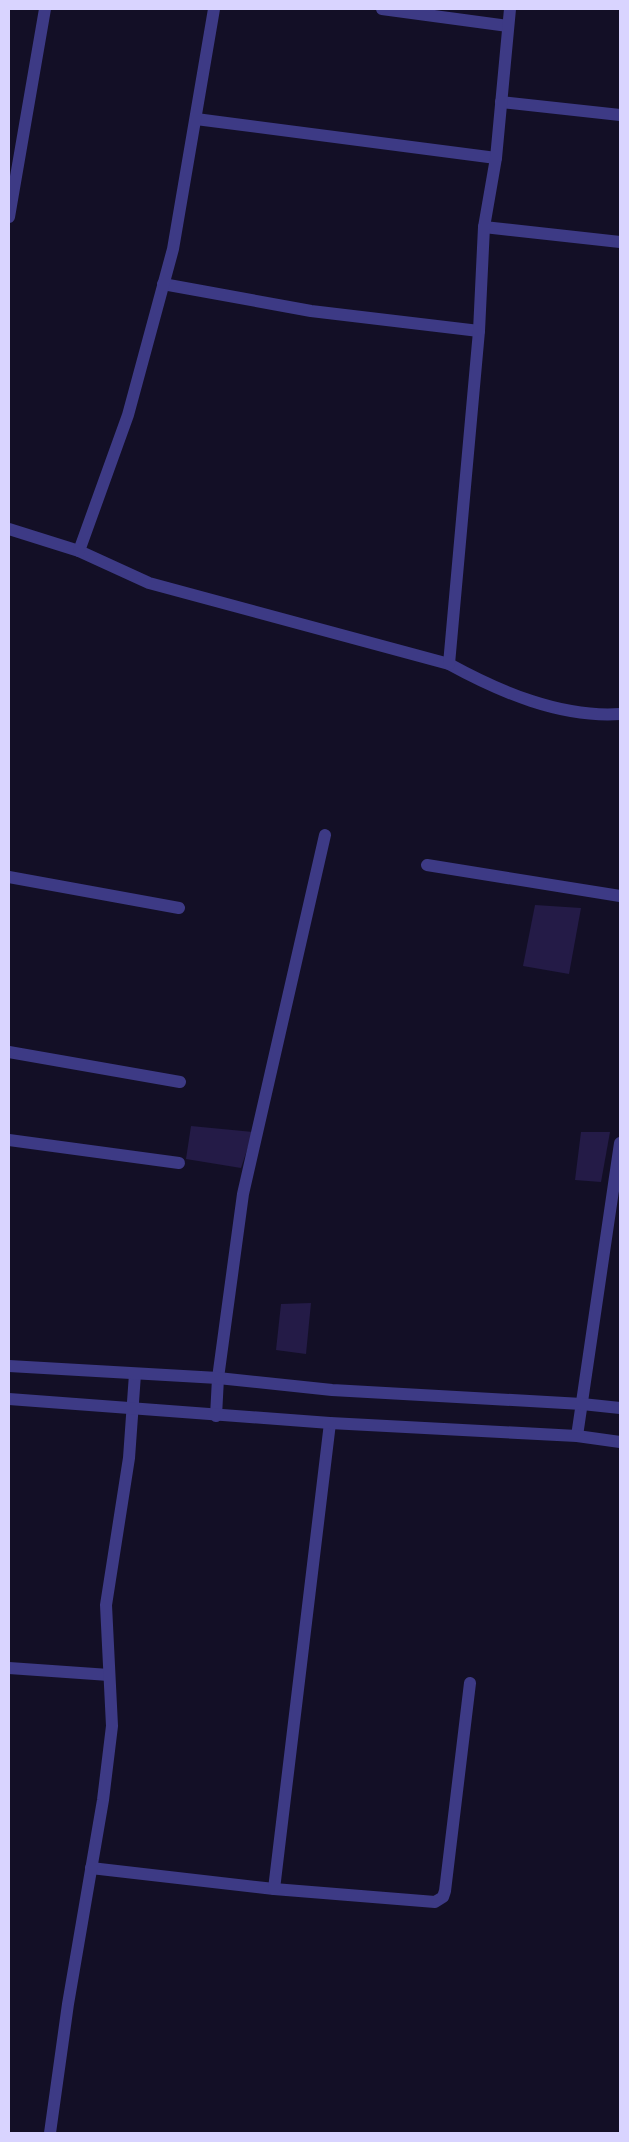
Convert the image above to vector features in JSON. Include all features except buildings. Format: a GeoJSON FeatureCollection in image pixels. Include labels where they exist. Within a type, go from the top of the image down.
{"type":"FeatureCollection","features":[{"type":"Feature","properties":{"kind":"street"},"geometry":{"type":"LineString","coordinates":[[9,217],[45,9]]}},
{"type":"Feature","properties":{"kind":"street"},"geometry":{"type":"LineString","coordinates":[[79,551],[128,415],[173,249],[214,9]]}},
{"type":"Feature","properties":{"kind":"street"},"geometry":{"type":"LineString","coordinates":[[382,9],[508,26]]}},
{"type":"Feature","properties":{"kind":"street"},"geometry":{"type":"LineString","coordinates":[[450,664],[479,331],[484,227],[496,158],[510,9]]}},
{"type":"Feature","properties":{"kind":"street"},"geometry":{"type":"LineString","coordinates":[[501,102],[620,114]]}},
{"type":"Feature","properties":{"kind":"street"},"geometry":{"type":"LineString","coordinates":[[196,119],[496,158]]}},
{"type":"Feature","properties":{"kind":"street"},"geometry":{"type":"LineString","coordinates":[[484,227],[620,242]]}},
{"type":"Feature","properties":{"kind":"street"},"geometry":{"type":"LineString","coordinates":[[163,284],[311,311],[479,331]]}},
{"type":"Feature","properties":{"kind":"street"},"geometry":{"type":"LineString","coordinates":[[9,529],[79,551],[149,583],[450,664],[474,677],[549,706],[578,712],[605,715],[620,714]]}},
{"type":"Feature","properties":{"kind":"street"},"geometry":{"type":"LineString","coordinates":[[216,1416],[218,1378],[243,1194],[325,835]]}},
{"type":"Feature","properties":{"kind":"street"},"geometry":{"type":"LineString","coordinates":[[427,865],[620,896]]}},
{"type":"Feature","properties":{"kind":"street"},"geometry":{"type":"LineString","coordinates":[[9,877],[179,908]]}},
{"type":"Feature","properties":{"kind":"street"},"geometry":{"type":"LineString","coordinates":[[9,1052],[180,1082]]}},
{"type":"Feature","properties":{"kind":"street"},"geometry":{"type":"LineString","coordinates":[[9,1140],[179,1163]]}},
{"type":"Feature","properties":{"kind":"street"},"geometry":{"type":"LineString","coordinates":[[577,1436],[620,1143]]}},
{"type":"Feature","properties":{"kind":"street"},"geometry":{"type":"LineString","coordinates":[[9,1366],[218,1378],[332,1390],[582,1404],[620,1408]]}},
{"type":"Feature","properties":{"kind":"street"},"geometry":{"type":"LineString","coordinates":[[50,2133],[68,2004],[103,1800],[112,1726],[106,1605],[129,1458],[135,1374]]}},
{"type":"Feature","properties":{"kind":"street"},"geometry":{"type":"LineString","coordinates":[[9,1400],[133,1408],[216,1416],[577,1436],[620,1442]]}},
{"type":"Feature","properties":{"kind":"street"},"geometry":{"type":"LineString","coordinates":[[274,1889],[330,1423]]}},
{"type":"Feature","properties":{"kind":"street"},"geometry":{"type":"LineString","coordinates":[[9,1668],[109,1674]]}},
{"type":"Feature","properties":{"kind":"street"},"geometry":{"type":"LineString","coordinates":[[91,1868],[274,1889],[435,1902],[442,1898],[470,1683]]}}]}
